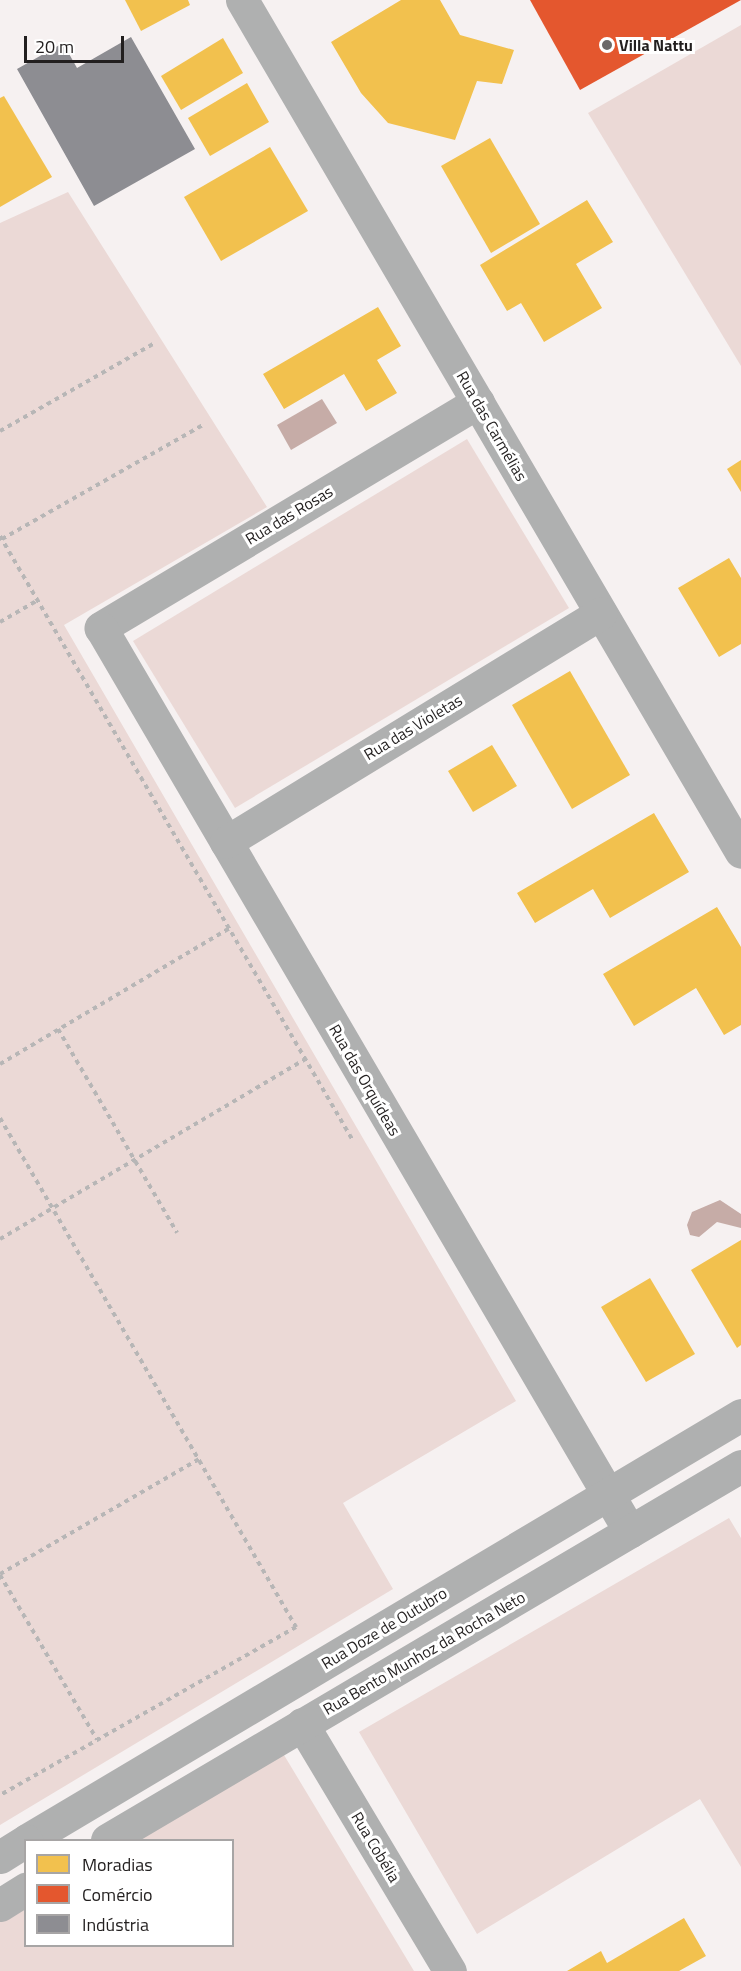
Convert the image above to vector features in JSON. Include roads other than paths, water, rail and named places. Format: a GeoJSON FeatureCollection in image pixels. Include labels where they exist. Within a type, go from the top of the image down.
{"type":"FeatureCollection","features":[{"type":"Feature","properties":{"kind":"street","name":"Rua das Carmélias"},"geometry":{"type":"LineString","coordinates":[[242,0],[741,852]]}},
{"type":"Feature","properties":{"kind":"street","name":"Rua das Rosas"},"geometry":{"type":"LineString","coordinates":[[101,628],[478,402]]}},
{"type":"Feature","properties":{"kind":"street","name":"Rua das Violetas"},"geometry":{"type":"LineString","coordinates":[[226,842],[601,613]]}},
{"type":"Feature","properties":{"kind":"street","name":"Rua das Orquídeas"},"geometry":{"type":"LineString","coordinates":[[101,628],[630,1532]]}},
{"type":"Feature","properties":{"kind":"street","name":"Rua Doze de Outubro"},"geometry":{"type":"LineString","coordinates":[[29,1839],[741,1415]]}},
{"type":"Feature","properties":{"kind":"street","name":"Rua Bento Munhoz da Rocha Neto"},"geometry":{"type":"LineString","coordinates":[[109,1839],[741,1466]]}},
{"type":"Feature","properties":{"kind":"street","name":"Rua Cobélia"},"geometry":{"type":"LineString","coordinates":[[302,1724],[450,1971]]}},
{"type":"Feature","properties":{"kind":"street","name":"Rua Doze de Outubro"},"geometry":{"type":"LineString","coordinates":[[0,1857],[24,1842]]}},
{"type":"Feature","properties":{"kind":"street"},"geometry":{"type":"LineString","coordinates":[[0,1905],[24,1890]]}},
{"type":"Feature","properties":{"kind":"place","name":"Villa Nattu"},"geometry":{"type":"Point","coordinates":[607,45]}}]}
